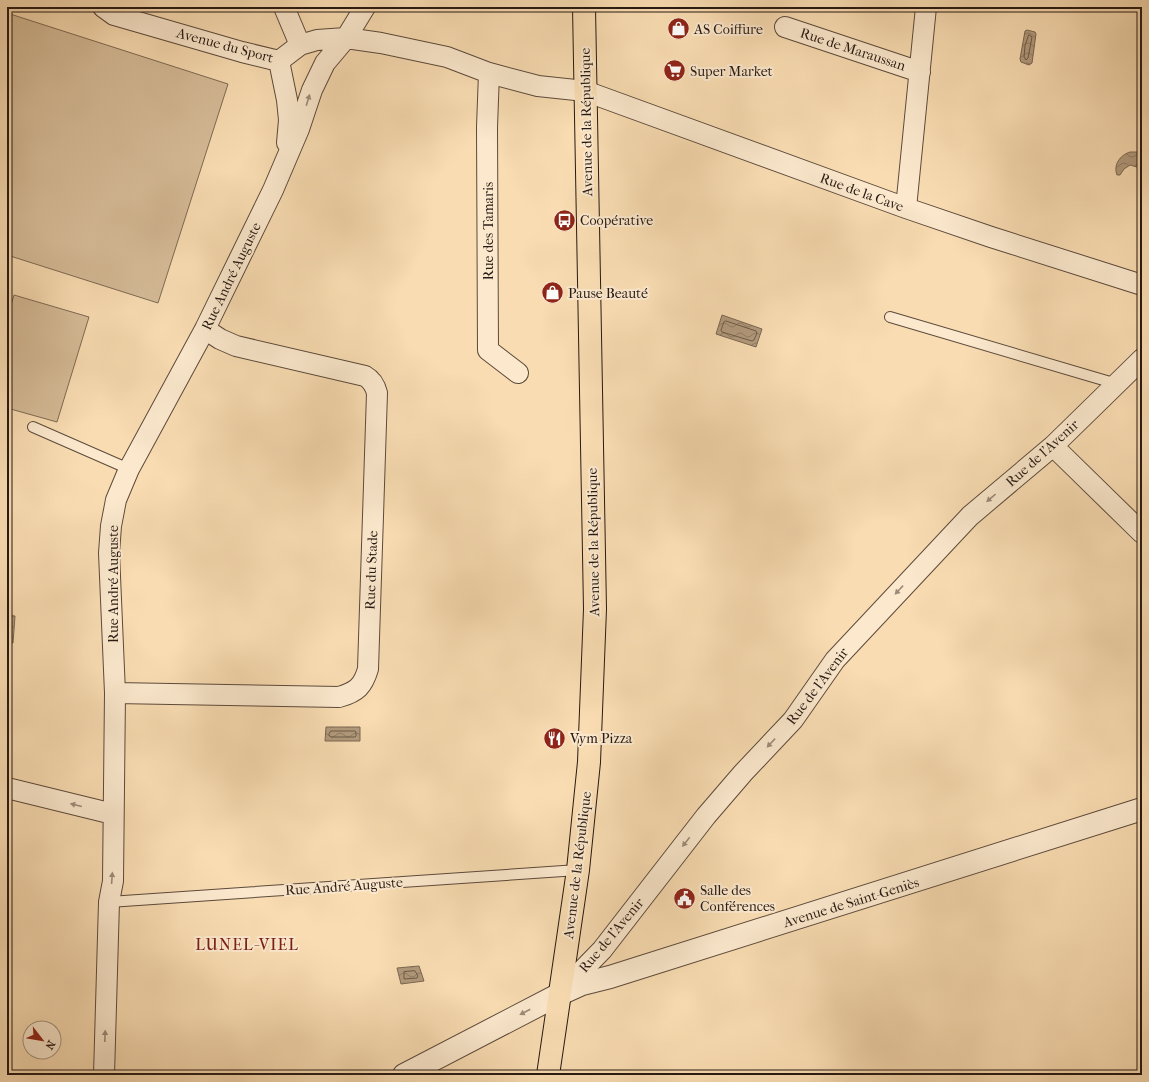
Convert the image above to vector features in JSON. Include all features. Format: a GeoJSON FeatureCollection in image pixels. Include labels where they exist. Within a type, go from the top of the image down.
{"type":"FeatureCollection","features":[{"type":"Feature","properties":{"kind":"main road","name":"Avenue de la République"},"geometry":{"type":"LineString","coordinates":[[548,1075],[578,870],[589,762],[595,609],[584,7]]}},
{"type":"Feature","properties":{"kind":"street","name":"Avenue du Sport"},"geometry":{"type":"LineString","coordinates":[[103,7],[114,15],[242,52],[279,60],[300,45],[317,40],[346,38]]}},
{"type":"Feature","properties":{"kind":"street"},"geometry":{"type":"LineString","coordinates":[[284,7],[300,45]]}},
{"type":"Feature","properties":{"kind":"street","name":"Rue André Auguste"},"geometry":{"type":"LineString","coordinates":[[104,1075],[109,902],[113,881],[114,814],[115,693],[109,553],[110,526],[116,500],[129,469],[205,329],[285,163],[300,129],[312,90],[325,63],[346,38],[365,7]]}},
{"type":"Feature","properties":{"kind":"street","name":"Rue de Maraussan"},"geometry":{"type":"LineString","coordinates":[[906,208],[926,7]]}},
{"type":"Feature","properties":{"kind":"street","name":"Rue de Maraussan"},"geometry":{"type":"LineString","coordinates":[[785,27],[920,72]]}},
{"type":"Feature","properties":{"kind":"street"},"geometry":{"type":"LineString","coordinates":[[346,38],[380,43],[447,57],[489,74],[538,86],[585,91]]}},
{"type":"Feature","properties":{"kind":"street","name":"Rue André Auguste"},"geometry":{"type":"LineString","coordinates":[[279,60],[287,100],[289,120],[285,163]]}},
{"type":"Feature","properties":{"kind":"street","name":"Rue des Tamaris"},"geometry":{"type":"LineString","coordinates":[[489,74],[487,127],[488,350],[518,373]]}},
{"type":"Feature","properties":{"kind":"street","name":"Rue de la Cave"},"geometry":{"type":"LineString","coordinates":[[585,91],[906,208],[991,237],[1142,285]]}},
{"type":"Feature","properties":{"kind":"street","name":"Rue du Stade"},"geometry":{"type":"LineString","coordinates":[[115,693],[339,697],[349,694],[359,688],[368,669],[377,393],[375,386],[365,376],[236,346],[220,339],[205,329]]}},
{"type":"Feature","properties":{"kind":"street","name":"Rue de l'Avenir"},"geometry":{"type":"LineString","coordinates":[[560,994],[602,950],[706,816],[743,773],[793,720],[835,660],[970,516],[1053,446],[1142,359]]}},
{"type":"Feature","properties":{"kind":"street"},"geometry":{"type":"LineString","coordinates":[[1053,446],[1142,533]]}},
{"type":"Feature","properties":{"kind":"street"},"geometry":{"type":"LineString","coordinates":[[7,788],[114,814]]}},
{"type":"Feature","properties":{"kind":"street","name":"Avenue de Saint-Geniès"},"geometry":{"type":"LineString","coordinates":[[404,1075],[582,984],[616,975],[1142,809]]}},
{"type":"Feature","properties":{"kind":"lane"},"geometry":{"type":"LineString","coordinates":[[890,318],[1117,384]]}},
{"type":"Feature","properties":{"kind":"lane"},"geometry":{"type":"LineString","coordinates":[[33,427],[129,469]]}},
{"type":"Feature","properties":{"kind":"lane","name":"Rue André Auguste"},"geometry":{"type":"LineString","coordinates":[[109,902],[578,870]]}},
{"type":"Feature","properties":{"kind":"shaded area"},"geometry":{"type":"Polygon","coordinates":[[[7,13],[228,84],[158,303],[7,255],[7,13]]]}},
{"type":"Feature","properties":{"kind":"shaded area"},"geometry":{"type":"Polygon","coordinates":[[[14,295],[89,317],[57,422],[7,408],[7,318],[14,295]]]}},
{"type":"Feature","properties":{"kind":"water"},"geometry":{"type":"Polygon","coordinates":[[[1025,31],[1035,32],[1036,34],[1032,63],[1029,65],[1021,62],[1020,59],[1025,31]]]}},
{"type":"Feature","properties":{"kind":"water"},"geometry":{"type":"Polygon","coordinates":[[[1130,152],[1138,152],[1142,154],[1142,166],[1137,167],[1130,165],[1124,169],[1120,175],[1117,175],[1116,168],[1118,161],[1123,155],[1130,152]]]}},
{"type":"Feature","properties":{"kind":"water"},"geometry":{"type":"Polygon","coordinates":[[[722,315],[762,329],[756,347],[716,334],[722,315]]]}},
{"type":"Feature","properties":{"kind":"water"},"geometry":{"type":"Polygon","coordinates":[[[7,615],[15,616],[13,643],[7,643],[7,615]]]}},
{"type":"Feature","properties":{"kind":"water"},"geometry":{"type":"Polygon","coordinates":[[[326,727],[360,727],[360,741],[325,741],[326,727]]]}},
{"type":"Feature","properties":{"kind":"water"},"geometry":{"type":"Polygon","coordinates":[[[419,966],[424,981],[401,984],[397,968],[419,966]]]}},
{"type":"Feature","properties":{"kind":"place","name":"AS Coiffure"},"geometry":{"type":"Point","coordinates":[679,29]}},
{"type":"Feature","properties":{"kind":"place","name":"Super Market"},"geometry":{"type":"Point","coordinates":[674,71]}},
{"type":"Feature","properties":{"kind":"place","name":"Coopérative"},"geometry":{"type":"Point","coordinates":[564,220]}},
{"type":"Feature","properties":{"kind":"place","name":"Pause Beauté"},"geometry":{"type":"Point","coordinates":[553,293]}},
{"type":"Feature","properties":{"kind":"place","name":"Vym Pizza"},"geometry":{"type":"Point","coordinates":[555,738]}},
{"type":"Feature","properties":{"kind":"place","name":"Salle des Conférences"},"geometry":{"type":"Point","coordinates":[684,898]}},
{"type":"Feature","properties":{"kind":"district","name":"LUNEL-VIEL"},"geometry":{"type":"Point","coordinates":[247,944]}}]}
